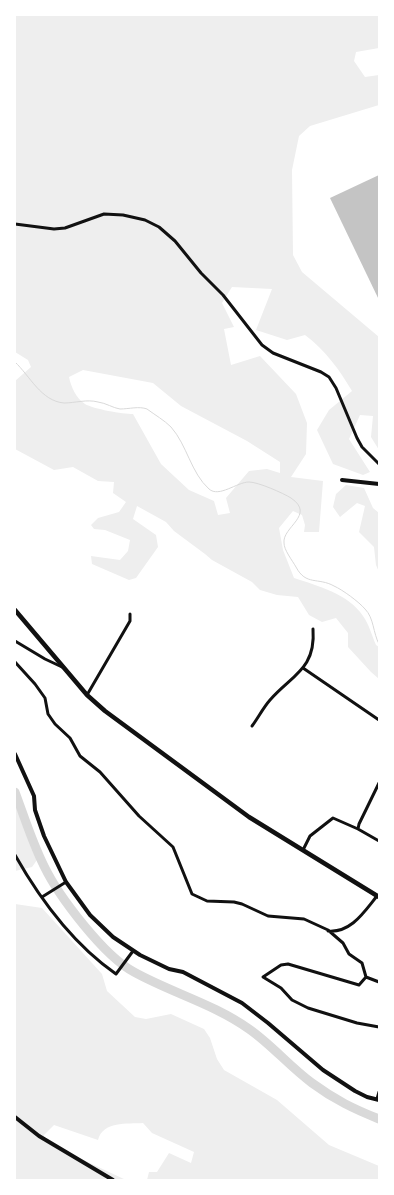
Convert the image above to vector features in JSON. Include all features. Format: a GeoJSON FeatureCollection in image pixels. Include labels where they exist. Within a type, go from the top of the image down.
{"type":"FeatureCollection","features":[{"type":"Feature","properties":{"kind":"main road"},"geometry":{"type":"LineString","coordinates":[[15,610],[87,695],[105,711],[250,817],[378,896]]}},
{"type":"Feature","properties":{"kind":"street"},"geometry":{"type":"LineString","coordinates":[[15,224],[54,229],[64,228],[104,214],[123,215],[145,220],[159,227],[175,241],[201,273],[223,295],[262,345],[273,353],[321,372],[328,377],[336,388],[360,442],[379,464]]}},
{"type":"Feature","properties":{"kind":"street"},"geometry":{"type":"LineString","coordinates":[[342,480],[379,484]]}},
{"type":"Feature","properties":{"kind":"street"},"geometry":{"type":"LineString","coordinates":[[87,695],[130,621],[130,614]]}},
{"type":"Feature","properties":{"kind":"street"},"geometry":{"type":"LineString","coordinates":[[252,726],[271,700],[303,668],[312,652],[313,629]]}},
{"type":"Feature","properties":{"kind":"street"},"geometry":{"type":"LineString","coordinates":[[15,641],[65,669]]}},
{"type":"Feature","properties":{"kind":"street"},"geometry":{"type":"LineString","coordinates":[[15,662],[36,684],[45,698],[48,714],[55,724],[70,738],[80,756],[100,772],[139,816],[174,847],[192,894],[206,901],[242,904],[268,916],[304,919],[328,930],[343,943],[349,954],[362,963],[366,977]]}},
{"type":"Feature","properties":{"kind":"street"},"geometry":{"type":"LineString","coordinates":[[303,668],[379,720]]}},
{"type":"Feature","properties":{"kind":"street"},"geometry":{"type":"LineString","coordinates":[[15,754],[34,796],[35,810],[44,836],[66,882],[90,914],[113,937],[131,953],[169,969],[183,972],[242,1003],[323,1070],[355,1091],[378,1100],[379,1092]]}},
{"type":"Feature","properties":{"kind":"street"},"geometry":{"type":"LineString","coordinates":[[358,829],[379,783]]}},
{"type":"Feature","properties":{"kind":"street"},"geometry":{"type":"LineString","coordinates":[[303,850],[310,836],[333,818],[379,840]]}},
{"type":"Feature","properties":{"kind":"street"},"geometry":{"type":"LineString","coordinates":[[15,855],[56,918],[82,946],[116,974],[131,953]]}},
{"type":"Feature","properties":{"kind":"street"},"geometry":{"type":"LineString","coordinates":[[42,897],[66,882]]}},
{"type":"Feature","properties":{"kind":"street"},"geometry":{"type":"LineString","coordinates":[[328,930],[337,931],[347,928],[378,896]]}},
{"type":"Feature","properties":{"kind":"street"},"geometry":{"type":"LineString","coordinates":[[366,977],[359,985],[288,964],[282,965],[263,977],[281,988],[292,1000],[308,1008],[357,1023],[379,1027]]}},
{"type":"Feature","properties":{"kind":"street"},"geometry":{"type":"LineString","coordinates":[[366,977],[379,982]]}},
{"type":"Feature","properties":{"kind":"street"},"geometry":{"type":"LineString","coordinates":[[15,1117],[39,1136],[112,1180]]}},
{"type":"Feature","properties":{"kind":"shaded area"},"geometry":{"type":"Polygon","coordinates":[[[15,15],[379,15],[379,48],[356,52],[354,61],[365,77],[379,75],[379,105],[310,126],[299,136],[292,170],[293,255],[302,272],[379,337],[379,450],[371,437],[373,416],[360,415],[349,439],[370,472],[363,475],[333,464],[317,430],[329,410],[352,391],[331,360],[305,335],[287,340],[256,330],[272,289],[232,287],[222,303],[234,327],[224,329],[231,365],[260,356],[296,394],[307,423],[306,454],[291,477],[323,481],[319,532],[304,532],[305,525],[302,515],[293,511],[279,528],[283,550],[294,578],[341,596],[357,608],[369,626],[376,645],[379,647],[379,679],[348,647],[348,633],[336,618],[322,622],[309,615],[298,597],[277,595],[260,590],[252,582],[212,560],[174,531],[166,522],[137,506],[133,519],[156,535],[158,547],[136,578],[129,580],[92,564],[91,556],[120,560],[128,551],[130,540],[105,530],[94,529],[91,525],[98,518],[119,512],[126,502],[113,493],[114,482],[98,481],[73,467],[54,470],[15,449],[15,381],[31,367],[28,360],[15,352],[15,15]],[[83,370],[69,377],[74,392],[85,404],[108,411],[133,414],[161,464],[189,490],[214,501],[218,515],[230,513],[226,498],[249,471],[267,469],[280,473],[280,462],[247,441],[181,406],[153,383],[83,370]]]}},
{"type":"Feature","properties":{"kind":"shaded area"},"geometry":{"type":"Polygon","coordinates":[[[346,485],[364,488],[373,508],[379,513],[379,572],[376,565],[374,547],[359,532],[365,506],[357,503],[340,517],[333,507],[336,494],[346,485]]]}},
{"type":"Feature","properties":{"kind":"shaded area"},"geometry":{"type":"Polygon","coordinates":[[[15,804],[37,860],[32,867],[15,871],[15,804]]]}},
{"type":"Feature","properties":{"kind":"shaded area"},"geometry":{"type":"Polygon","coordinates":[[[15,904],[42,908],[102,974],[107,991],[135,1017],[146,1019],[171,1014],[204,1029],[224,1070],[277,1100],[329,1145],[379,1166],[379,1180],[147,1180],[149,1172],[157,1172],[169,1153],[191,1163],[194,1152],[152,1133],[143,1123],[110,1127],[105,1129],[98,1140],[54,1125],[44,1135],[43,1141],[126,1180],[15,1180],[15,904]]]}},
{"type":"Feature","properties":{"kind":"building"},"geometry":{"type":"Polygon","coordinates":[[[379,175],[379,300],[330,198],[379,175]]]}},
{"type":"Feature","properties":{"kind":"waterway"},"geometry":{"type":"LineString","coordinates":[[15,362],[42,393],[56,401],[64,403],[94,401],[120,409],[147,409],[171,427],[198,475],[209,489],[213,491],[223,491],[239,484],[253,482],[291,498],[298,504],[300,510],[296,521],[285,537],[284,546],[288,555],[304,577],[328,583],[351,596],[362,606],[370,617],[379,644]]}},
{"type":"Feature","properties":{"kind":"waterway"},"geometry":{"type":"LineString","coordinates":[[15,792],[36,848],[51,879],[83,925],[109,953],[134,972],[236,1020],[257,1035],[320,1089],[345,1104],[379,1119]]}}]}
